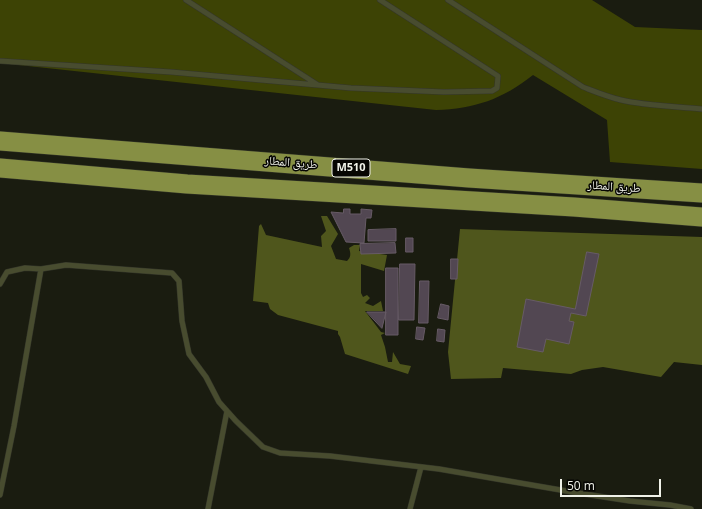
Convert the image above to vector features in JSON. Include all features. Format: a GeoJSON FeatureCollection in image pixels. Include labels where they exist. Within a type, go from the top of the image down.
{"type":"FeatureCollection","features":[{"type":"Feature","properties":{"kind":"highway","name":"طريق المطار"},"geometry":{"type":"LineString","coordinates":[[0,141],[469,178],[702,193]]}},
{"type":"Feature","properties":{"kind":"highway","name":"طريق المطار"},"geometry":{"type":"LineString","coordinates":[[0,168],[187,184],[574,207],[702,218]]}},
{"type":"Feature","properties":{"kind":"lane"},"geometry":{"type":"LineString","coordinates":[[186,0],[319,86]]}},
{"type":"Feature","properties":{"kind":"lane"},"geometry":{"type":"LineString","coordinates":[[0,61],[159,71],[374,90],[492,92],[497,88],[498,76],[380,0]]}},
{"type":"Feature","properties":{"kind":"lane"},"geometry":{"type":"LineString","coordinates":[[448,0],[583,86],[602,94],[634,102],[702,109]]}},
{"type":"Feature","properties":{"kind":"lane"},"geometry":{"type":"LineString","coordinates":[[0,284],[6,272],[25,268],[41,269],[66,265],[172,273],[179,281],[182,321],[189,354],[206,377],[219,402],[263,448],[280,453],[330,456],[421,467],[630,501],[670,505],[691,509]]}},
{"type":"Feature","properties":{"kind":"lane"},"geometry":{"type":"LineString","coordinates":[[0,495],[14,426],[41,269]]}},
{"type":"Feature","properties":{"kind":"lane"},"geometry":{"type":"LineString","coordinates":[[208,509],[227,411]]}},
{"type":"Feature","properties":{"kind":"lane"},"geometry":{"type":"LineString","coordinates":[[410,509],[421,467]]}},
{"type":"Feature","properties":{"kind":"green space"},"geometry":{"type":"Polygon","coordinates":[[[0,0],[592,0],[635,27],[702,30],[702,169],[610,162],[607,120],[533,75],[511,90],[488,101],[475,105],[436,110],[0,63],[0,0]]]}},
{"type":"Feature","properties":{"kind":"green space"},"geometry":{"type":"Polygon","coordinates":[[[321,216],[327,216],[338,234],[331,246],[336,259],[347,261],[350,255],[349,248],[354,245],[360,245],[359,251],[387,255],[384,271],[361,264],[361,293],[363,297],[367,295],[370,298],[365,303],[373,306],[381,301],[383,311],[365,311],[381,332],[385,333],[381,335],[388,362],[392,362],[393,352],[400,364],[411,366],[408,374],[345,354],[338,331],[278,315],[270,309],[268,303],[253,301],[259,226],[261,224],[266,235],[322,247],[321,236],[326,231],[321,216]]]}},
{"type":"Feature","properties":{"kind":"green space"},"geometry":{"type":"Polygon","coordinates":[[[460,229],[702,237],[702,365],[674,362],[661,377],[603,367],[582,370],[571,374],[503,368],[501,378],[451,379],[448,352],[460,229]]]}},
{"type":"Feature","properties":{"kind":"building"},"geometry":{"type":"Polygon","coordinates":[[[344,209],[350,209],[350,214],[361,214],[361,209],[372,210],[371,218],[366,218],[364,243],[346,242],[331,212],[343,213],[344,209]]]}},
{"type":"Feature","properties":{"kind":"building"},"geometry":{"type":"Polygon","coordinates":[[[396,229],[396,241],[368,241],[368,230],[396,229]]]}},
{"type":"Feature","properties":{"kind":"building"},"geometry":{"type":"Polygon","coordinates":[[[406,238],[413,238],[413,252],[406,252],[406,238]]]}},
{"type":"Feature","properties":{"kind":"building"},"geometry":{"type":"Polygon","coordinates":[[[395,243],[396,253],[361,254],[360,244],[395,243]]]}},
{"type":"Feature","properties":{"kind":"building"},"geometry":{"type":"Polygon","coordinates":[[[587,252],[599,254],[586,316],[571,313],[569,321],[574,322],[569,344],[546,339],[543,352],[517,347],[526,299],[575,309],[587,252]]]}},
{"type":"Feature","properties":{"kind":"building"},"geometry":{"type":"Polygon","coordinates":[[[451,259],[458,259],[457,279],[451,279],[451,259]]]}},
{"type":"Feature","properties":{"kind":"building"},"geometry":{"type":"Polygon","coordinates":[[[400,264],[415,264],[414,320],[399,320],[400,264]]]}},
{"type":"Feature","properties":{"kind":"building"},"geometry":{"type":"Polygon","coordinates":[[[386,268],[398,268],[398,335],[386,335],[386,268]]]}},
{"type":"Feature","properties":{"kind":"building"},"geometry":{"type":"Polygon","coordinates":[[[420,281],[429,281],[428,323],[419,323],[420,281]]]}},
{"type":"Feature","properties":{"kind":"building"},"geometry":{"type":"Polygon","coordinates":[[[441,304],[449,306],[448,320],[438,318],[441,304]]]}},
{"type":"Feature","properties":{"kind":"building"},"geometry":{"type":"Polygon","coordinates":[[[367,312],[386,312],[382,328],[367,312]]]}},
{"type":"Feature","properties":{"kind":"building"},"geometry":{"type":"Polygon","coordinates":[[[417,327],[425,328],[423,340],[416,339],[417,327]]]}},
{"type":"Feature","properties":{"kind":"building"},"geometry":{"type":"Polygon","coordinates":[[[438,329],[445,330],[444,342],[437,341],[438,329]]]}}]}
